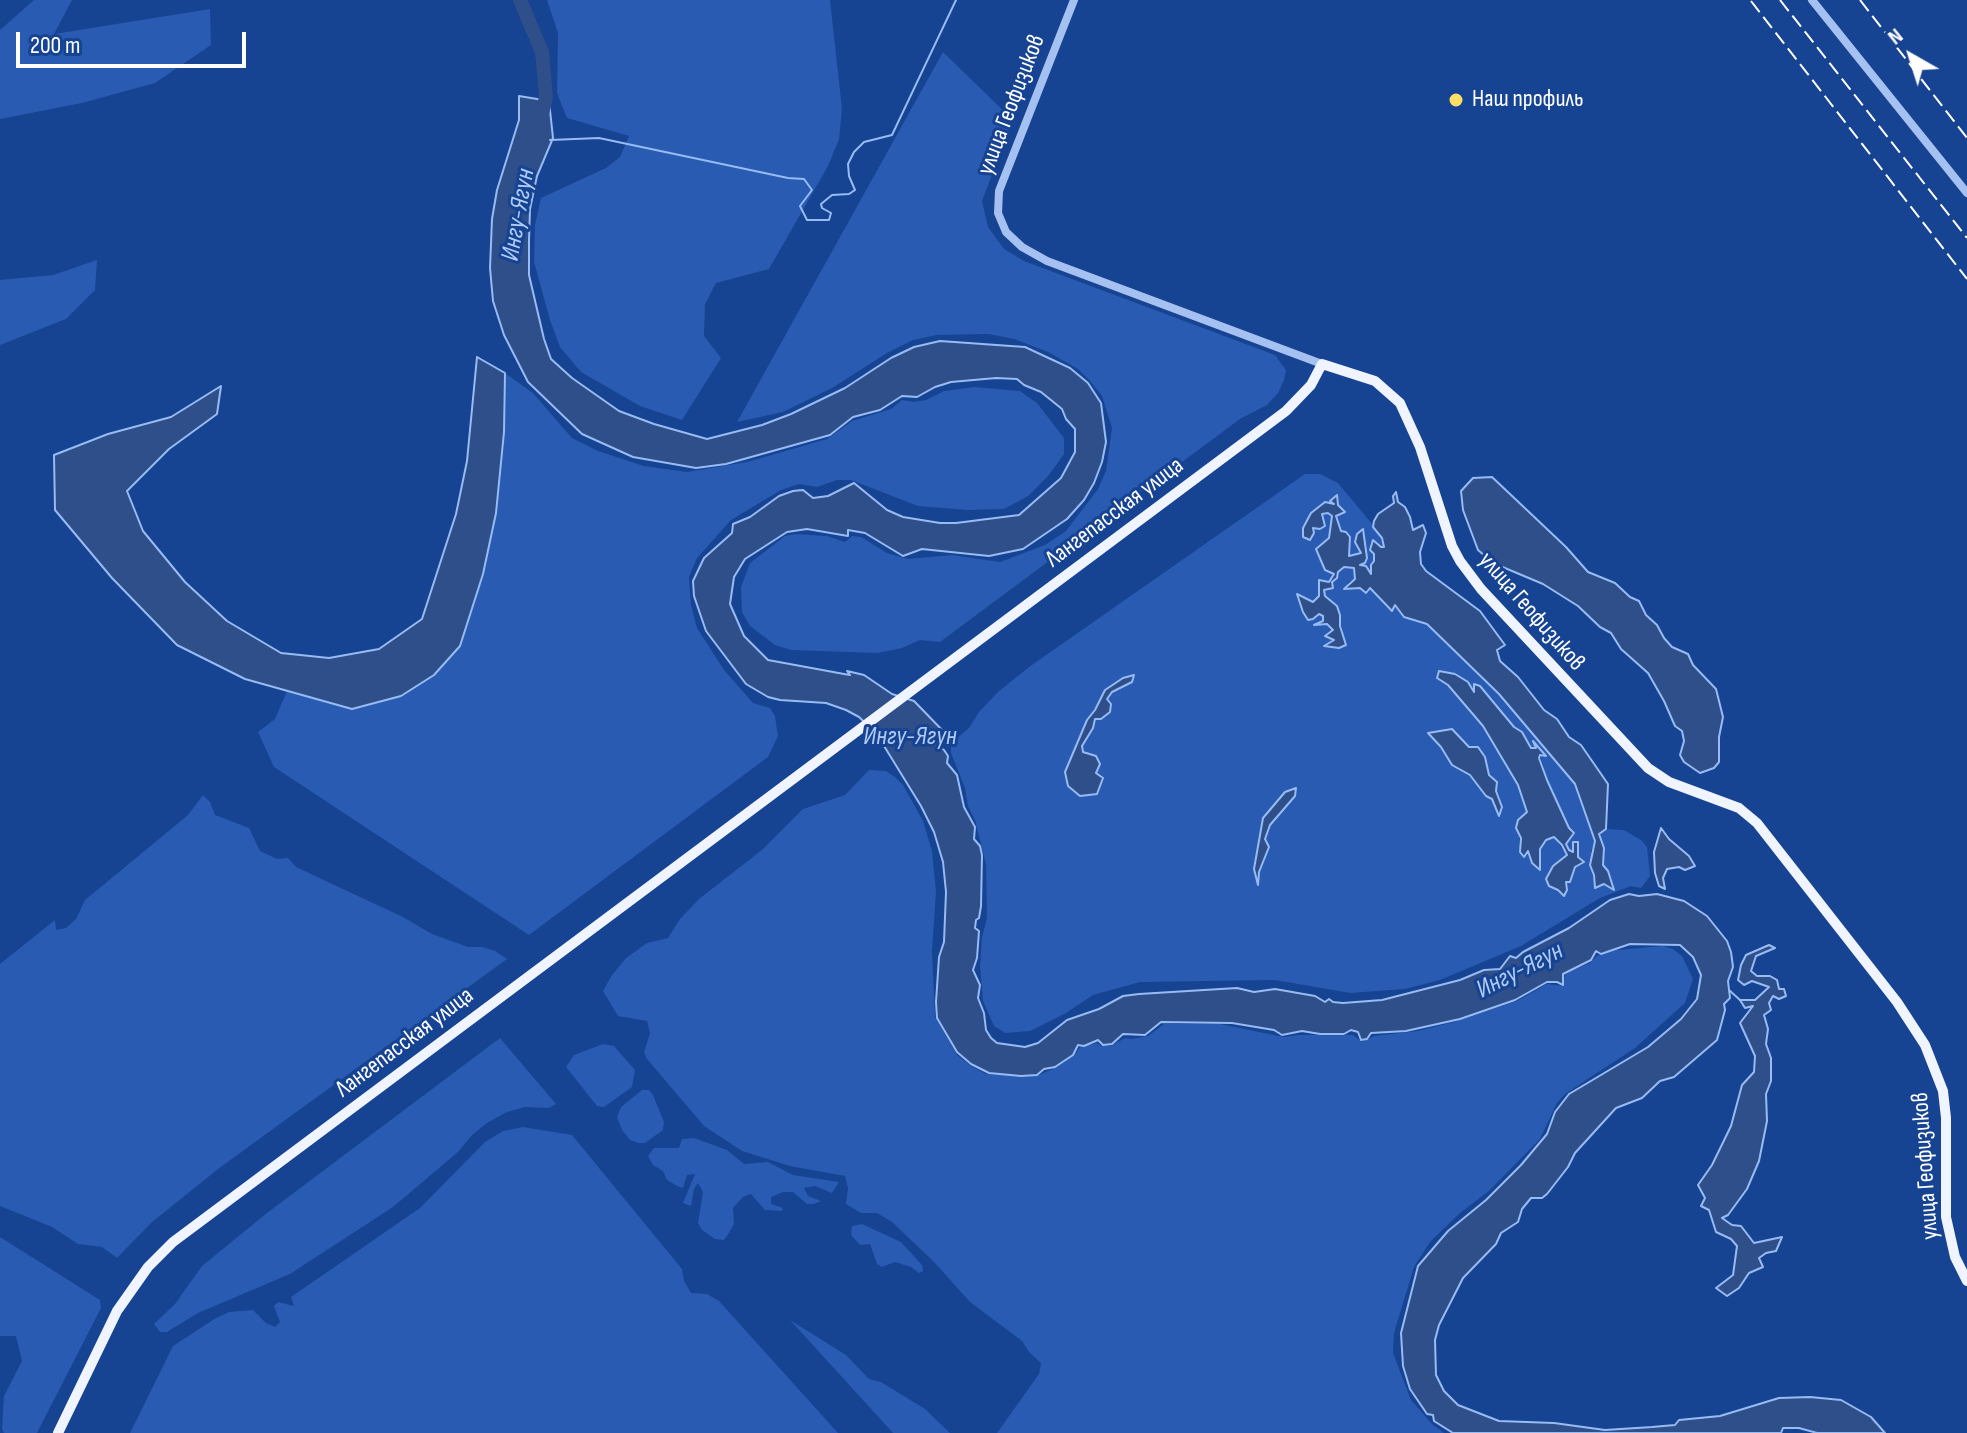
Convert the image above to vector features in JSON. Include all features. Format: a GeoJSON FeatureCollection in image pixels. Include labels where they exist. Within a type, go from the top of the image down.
{"type":"FeatureCollection","features":[{"type":"Feature","properties":{"kind":"main road","name":"Лангепасская улица"},"geometry":{"type":"LineString","coordinates":[[58,1433],[117,1311],[142,1275],[173,1242],[1286,411],[1311,385],[1322,364]]}},
{"type":"Feature","properties":{"kind":"main road","name":"улица Геофизиков"},"geometry":{"type":"LineString","coordinates":[[1322,364],[1375,381],[1400,403],[1420,447],[1452,546],[1491,601],[1648,768],[1677,785],[1739,808],[1757,823],[1897,1002],[1925,1045],[1943,1091],[1946,1217],[1955,1257],[1967,1281]]}},
{"type":"Feature","properties":{"kind":"street","name":"улица Геофизиков"},"geometry":{"type":"LineString","coordinates":[[1074,0],[999,191],[998,213],[1006,232],[1022,247],[1047,261],[1322,364]]}},
{"type":"Feature","properties":{"kind":"street"},"geometry":{"type":"LineString","coordinates":[[1812,0],[1967,193]]}},
{"type":"Feature","properties":{"kind":"shaded area"},"geometry":{"type":"Polygon","coordinates":[[[34,0],[72,0],[54,34],[210,9],[211,45],[155,83],[82,103],[0,119],[0,30],[34,0]]]}},
{"type":"Feature","properties":{"kind":"shaded area"},"geometry":{"type":"Polygon","coordinates":[[[547,0],[830,0],[842,109],[839,139],[828,166],[769,269],[716,283],[705,304],[704,336],[721,358],[682,420],[640,406],[581,372],[560,347],[550,320],[534,262],[535,225],[541,198],[606,168],[620,157],[629,136],[567,118],[557,93],[558,33],[547,0]]]}},
{"type":"Feature","properties":{"kind":"shaded area"},"geometry":{"type":"Polygon","coordinates":[[[943,52],[1013,120],[982,201],[988,227],[1004,249],[1024,261],[1275,355],[1286,370],[1284,380],[1267,405],[1240,419],[940,642],[920,640],[878,653],[791,650],[775,645],[750,626],[742,612],[741,587],[750,563],[785,536],[827,536],[845,542],[852,536],[861,537],[887,553],[908,559],[952,555],[1000,562],[1045,545],[1066,531],[1098,489],[1106,471],[1112,428],[1102,396],[1090,381],[1078,369],[1048,352],[1014,339],[989,334],[937,335],[913,340],[832,388],[783,412],[737,422],[943,52]]]}},
{"type":"Feature","properties":{"kind":"shaded area"},"geometry":{"type":"Polygon","coordinates":[[[97,260],[95,290],[66,319],[0,345],[0,280],[53,275],[97,260]]]}},
{"type":"Feature","properties":{"kind":"shaded area"},"geometry":{"type":"Polygon","coordinates":[[[505,373],[533,393],[572,438],[598,451],[644,466],[687,472],[747,462],[827,439],[852,421],[891,409],[902,400],[926,400],[944,391],[975,387],[1020,391],[1037,403],[1064,438],[1064,454],[1028,496],[1004,509],[918,506],[851,480],[837,480],[817,487],[799,484],[781,490],[731,520],[697,558],[689,577],[691,605],[697,628],[724,670],[753,703],[770,708],[775,716],[778,736],[768,757],[529,935],[274,767],[258,732],[275,719],[287,691],[353,709],[401,696],[483,574],[496,513],[504,432],[505,373]]]}},
{"type":"Feature","properties":{"kind":"shaded area"},"geometry":{"type":"Polygon","coordinates":[[[1305,474],[1320,474],[1338,483],[1378,531],[1384,547],[1377,542],[1371,574],[1366,567],[1359,565],[1361,553],[1349,556],[1350,537],[1340,531],[1336,515],[1344,512],[1336,496],[1331,500],[1334,504],[1325,503],[1311,513],[1303,528],[1313,528],[1322,514],[1329,512],[1332,516],[1329,538],[1319,546],[1325,570],[1334,574],[1329,582],[1318,586],[1319,596],[1313,603],[1297,595],[1303,612],[1324,616],[1323,621],[1316,624],[1327,624],[1333,630],[1335,640],[1326,645],[1339,647],[1343,633],[1337,606],[1325,595],[1324,589],[1344,567],[1354,568],[1355,579],[1347,583],[1370,588],[1391,611],[1395,605],[1404,617],[1427,624],[1499,694],[1575,784],[1594,831],[1596,841],[1591,851],[1604,884],[1613,889],[1603,865],[1604,848],[1599,834],[1606,829],[1624,830],[1641,840],[1647,847],[1650,876],[1641,888],[1631,886],[1600,898],[1521,946],[1440,980],[1405,989],[1350,993],[1275,980],[1140,982],[1093,995],[1030,1031],[1005,1033],[994,1026],[983,1001],[980,966],[987,918],[986,864],[965,788],[951,753],[951,743],[969,728],[998,692],[1029,667],[1305,474]],[[1455,674],[1448,685],[1483,726],[1518,785],[1527,812],[1518,820],[1520,852],[1524,856],[1528,850],[1532,863],[1541,859],[1540,849],[1546,840],[1554,837],[1567,855],[1553,866],[1558,890],[1563,895],[1578,857],[1574,847],[1573,852],[1566,843],[1569,828],[1547,780],[1540,754],[1531,748],[1522,732],[1514,727],[1488,694],[1475,694],[1468,682],[1455,674]],[[1132,682],[1105,690],[1087,720],[1066,772],[1096,773],[1089,754],[1083,752],[1082,746],[1112,692],[1132,682]],[[1452,729],[1435,739],[1452,765],[1470,775],[1486,796],[1493,800],[1494,809],[1500,798],[1489,776],[1485,757],[1469,748],[1452,729]]]}},
{"type":"Feature","properties":{"kind":"shaded area"},"geometry":{"type":"Polygon","coordinates":[[[869,770],[886,771],[895,777],[903,785],[923,821],[932,851],[936,892],[932,951],[935,1017],[957,1055],[986,1074],[1037,1076],[1057,1067],[1080,1047],[1097,1043],[1111,1046],[1125,1038],[1148,1036],[1164,1024],[1220,1024],[1284,1037],[1353,1035],[1362,1042],[1374,1036],[1418,1031],[1454,1022],[1517,1001],[1547,984],[1563,986],[1565,975],[1590,963],[1598,955],[1663,946],[1682,956],[1693,979],[1685,1003],[1635,1048],[1565,1094],[1557,1103],[1540,1139],[1489,1191],[1430,1242],[1414,1267],[1394,1333],[1393,1353],[1411,1400],[1444,1433],[997,1433],[1039,1374],[1041,1363],[1022,1341],[970,1302],[892,1222],[877,1213],[861,1213],[846,1204],[848,1188],[845,1176],[790,1166],[742,1151],[704,1126],[647,1059],[644,1052],[650,1033],[647,1021],[618,1016],[603,991],[626,958],[647,943],[668,938],[680,919],[699,899],[763,849],[803,809],[845,795],[869,770]]]}},
{"type":"Feature","properties":{"kind":"shaded area"},"geometry":{"type":"Polygon","coordinates":[[[203,795],[210,802],[215,815],[249,828],[260,851],[277,859],[288,858],[296,867],[403,917],[432,934],[468,947],[495,951],[507,959],[218,1169],[151,1223],[117,1258],[102,1247],[78,1244],[52,1227],[0,1206],[0,964],[55,920],[56,930],[66,928],[76,919],[85,900],[188,815],[203,795]]]}},
{"type":"Feature","properties":{"kind":"shaded area"},"geometry":{"type":"Polygon","coordinates":[[[500,1038],[556,1104],[549,1108],[525,1107],[487,1123],[393,1207],[290,1274],[198,1313],[167,1332],[160,1332],[154,1324],[175,1304],[202,1266],[267,1213],[500,1038]]]}},
{"type":"Feature","properties":{"kind":"shaded area"},"geometry":{"type":"Polygon","coordinates":[[[603,1044],[614,1046],[635,1070],[632,1087],[604,1107],[597,1106],[566,1067],[574,1055],[603,1044]]]}},
{"type":"Feature","properties":{"kind":"shaded area"},"geometry":{"type":"Polygon","coordinates":[[[642,1090],[649,1090],[653,1095],[664,1122],[663,1130],[645,1143],[638,1143],[630,1140],[617,1117],[621,1107],[642,1090]]]}},
{"type":"Feature","properties":{"kind":"shaded area"},"geometry":{"type":"Polygon","coordinates":[[[523,1127],[572,1135],[682,1269],[691,1293],[707,1294],[719,1301],[838,1433],[130,1433],[173,1346],[229,1312],[253,1310],[275,1327],[280,1322],[274,1306],[278,1302],[294,1306],[291,1297],[420,1208],[485,1142],[503,1131],[523,1127]]]}},
{"type":"Feature","properties":{"kind":"shaded area"},"geometry":{"type":"Polygon","coordinates":[[[694,1138],[727,1150],[744,1164],[768,1162],[793,1175],[839,1182],[832,1193],[815,1186],[804,1188],[808,1196],[821,1201],[814,1204],[807,1204],[793,1192],[771,1197],[771,1204],[783,1208],[782,1211],[765,1210],[751,1194],[743,1197],[733,1208],[734,1224],[729,1233],[724,1240],[715,1239],[698,1223],[703,1192],[698,1183],[691,1206],[683,1203],[695,1174],[687,1175],[683,1188],[677,1186],[667,1180],[663,1171],[653,1165],[648,1156],[654,1148],[679,1148],[682,1139],[694,1138]]]}},
{"type":"Feature","properties":{"kind":"shaded area"},"geometry":{"type":"Polygon","coordinates":[[[862,1224],[901,1242],[922,1265],[923,1271],[919,1273],[895,1262],[882,1267],[877,1264],[870,1244],[860,1245],[851,1235],[852,1226],[862,1224]]]}},
{"type":"Feature","properties":{"kind":"shaded area"},"geometry":{"type":"Polygon","coordinates":[[[0,1237],[100,1300],[101,1308],[37,1433],[4,1433],[2,1429],[4,1396],[22,1361],[16,1336],[0,1336],[0,1237]]]}},
{"type":"Feature","properties":{"kind":"shaded area"},"geometry":{"type":"Polygon","coordinates":[[[790,1320],[846,1355],[869,1379],[881,1382],[925,1409],[950,1433],[893,1433],[790,1320]]]}},
{"type":"Feature","properties":{"kind":"water","name":"Ингу-Ягун"},"geometry":{"type":"Polygon","coordinates":[[[519,96],[549,101],[553,138],[537,176],[530,209],[529,275],[544,339],[551,359],[619,411],[707,439],[791,414],[845,388],[891,358],[914,347],[940,341],[1025,347],[1070,368],[1088,383],[1101,403],[1106,442],[1094,483],[1067,519],[1023,549],[989,556],[922,549],[903,556],[865,533],[848,530],[848,536],[807,529],[787,532],[745,559],[734,577],[730,604],[744,636],[768,660],[864,675],[892,694],[914,701],[945,733],[947,741],[936,745],[944,750],[948,756],[947,763],[957,775],[964,807],[975,827],[974,839],[982,855],[981,906],[975,928],[979,931],[977,958],[973,970],[980,985],[978,998],[991,1038],[997,1043],[1025,1047],[1038,1043],[1067,1020],[1099,1009],[1123,996],[1139,994],[1237,988],[1254,992],[1275,989],[1315,996],[1325,1002],[1329,999],[1343,1003],[1382,1000],[1460,980],[1484,970],[1500,969],[1510,956],[1516,958],[1610,900],[1629,894],[1657,894],[1684,901],[1707,916],[1727,941],[1731,952],[1730,998],[1724,1004],[1717,1040],[1674,1077],[1660,1081],[1642,1098],[1616,1108],[1575,1153],[1547,1194],[1542,1198],[1531,1198],[1522,1209],[1518,1222],[1501,1233],[1496,1244],[1463,1278],[1439,1325],[1435,1340],[1436,1375],[1444,1391],[1458,1405],[1499,1421],[1554,1423],[1605,1430],[1652,1427],[1675,1425],[1679,1420],[1720,1416],[1779,1398],[1810,1397],[1841,1400],[1871,1417],[1885,1433],[1817,1433],[1783,1428],[1781,1433],[1453,1433],[1434,1421],[1433,1415],[1427,1414],[1410,1389],[1403,1366],[1401,1333],[1418,1266],[1448,1231],[1486,1200],[1521,1165],[1547,1134],[1555,1112],[1569,1094],[1648,1047],[1681,1019],[1697,999],[1701,975],[1693,957],[1680,945],[1630,944],[1601,954],[1596,951],[1591,960],[1563,974],[1563,985],[1547,982],[1515,1000],[1460,1019],[1406,1031],[1371,1033],[1367,1039],[1361,1040],[1358,1032],[1351,1030],[1344,1034],[1302,1031],[1282,1035],[1274,1030],[1232,1023],[1161,1022],[1145,1035],[1123,1034],[1112,1044],[1103,1045],[1098,1040],[1084,1046],[1078,1045],[1073,1055],[1055,1067],[1044,1069],[1037,1075],[1021,1076],[989,1073],[957,1052],[937,1018],[946,892],[943,862],[934,832],[921,806],[876,733],[859,717],[826,703],[768,697],[746,684],[706,631],[694,596],[693,581],[704,558],[732,533],[733,524],[793,491],[803,490],[813,498],[828,496],[854,483],[887,510],[903,517],[940,523],[1019,515],[1061,478],[1075,452],[1075,429],[1062,409],[1041,392],[1017,379],[996,378],[951,382],[917,397],[902,396],[880,410],[853,417],[830,435],[726,464],[696,468],[633,457],[582,434],[528,382],[504,335],[493,301],[490,268],[492,219],[497,190],[519,120],[519,96]]]}},
{"type":"Feature","properties":{"kind":"water"},"geometry":{"type":"Polygon","coordinates":[[[477,357],[505,373],[504,432],[496,513],[483,574],[460,646],[434,675],[401,696],[352,709],[245,679],[177,645],[112,578],[55,510],[54,455],[108,434],[171,417],[221,386],[217,414],[169,449],[127,491],[143,531],[185,582],[227,621],[281,653],[329,658],[379,649],[422,619],[456,514],[467,461],[477,357]]]}},
{"type":"Feature","properties":{"kind":"water"},"geometry":{"type":"Polygon","coordinates":[[[1492,477],[1588,572],[1615,583],[1639,601],[1664,638],[1672,647],[1688,654],[1693,665],[1716,689],[1723,717],[1719,762],[1714,768],[1700,773],[1684,762],[1680,755],[1684,741],[1682,731],[1675,726],[1648,673],[1621,649],[1611,633],[1578,606],[1543,584],[1493,563],[1478,550],[1463,510],[1461,491],[1473,478],[1492,477]]]}},
{"type":"Feature","properties":{"kind":"water"},"geometry":{"type":"Polygon","coordinates":[[[1396,492],[1398,502],[1410,517],[1413,530],[1423,525],[1426,533],[1420,552],[1421,564],[1426,571],[1480,611],[1505,645],[1497,650],[1500,661],[1518,677],[1544,710],[1557,719],[1569,737],[1581,745],[1608,784],[1606,829],[1599,834],[1604,848],[1603,865],[1614,890],[1604,884],[1595,888],[1590,865],[1595,841],[1575,784],[1499,694],[1427,624],[1404,617],[1395,605],[1392,611],[1370,588],[1366,593],[1360,588],[1344,589],[1355,579],[1354,568],[1344,567],[1332,582],[1333,588],[1324,590],[1325,596],[1337,606],[1346,645],[1339,648],[1324,646],[1334,640],[1325,636],[1333,630],[1327,624],[1314,625],[1323,621],[1323,616],[1319,614],[1308,620],[1303,612],[1297,594],[1313,602],[1319,596],[1319,580],[1329,582],[1334,574],[1325,570],[1316,549],[1329,538],[1332,516],[1322,514],[1325,526],[1313,528],[1310,540],[1303,537],[1303,528],[1311,513],[1325,502],[1334,504],[1330,501],[1337,495],[1338,505],[1345,512],[1336,516],[1341,531],[1350,537],[1349,556],[1361,553],[1355,542],[1357,534],[1363,529],[1367,558],[1360,565],[1366,566],[1371,574],[1374,554],[1370,550],[1373,540],[1384,547],[1382,538],[1373,527],[1374,521],[1378,514],[1394,503],[1396,492]]]}},
{"type":"Feature","properties":{"kind":"water"},"geometry":{"type":"Polygon","coordinates":[[[1439,671],[1455,674],[1468,682],[1474,692],[1474,684],[1480,686],[1514,727],[1522,732],[1531,748],[1536,748],[1533,741],[1546,756],[1540,755],[1539,758],[1569,828],[1574,833],[1566,844],[1573,852],[1573,842],[1578,842],[1578,857],[1584,862],[1575,867],[1570,882],[1566,882],[1564,896],[1549,886],[1546,879],[1553,866],[1567,855],[1562,845],[1554,837],[1546,840],[1540,849],[1540,870],[1532,863],[1528,851],[1524,857],[1520,852],[1521,838],[1516,828],[1518,820],[1527,812],[1518,785],[1483,726],[1448,685],[1437,678],[1439,671]]]}},
{"type":"Feature","properties":{"kind":"water"},"geometry":{"type":"Polygon","coordinates":[[[1134,675],[1132,682],[1112,692],[1107,699],[1111,704],[1110,712],[1101,719],[1095,719],[1082,746],[1083,752],[1096,756],[1100,764],[1096,773],[1103,778],[1097,794],[1080,796],[1068,786],[1065,772],[1087,720],[1105,690],[1134,675]]]}},
{"type":"Feature","properties":{"kind":"water"},"geometry":{"type":"Polygon","coordinates":[[[1452,729],[1469,747],[1478,747],[1485,757],[1489,775],[1497,782],[1496,791],[1502,807],[1499,816],[1492,799],[1470,775],[1452,765],[1428,733],[1452,729]]]}},
{"type":"Feature","properties":{"kind":"water"},"geometry":{"type":"Polygon","coordinates":[[[1296,788],[1295,796],[1270,825],[1265,839],[1269,847],[1259,872],[1258,885],[1254,869],[1263,818],[1285,792],[1296,788]]]}},
{"type":"Feature","properties":{"kind":"water"},"geometry":{"type":"Polygon","coordinates":[[[1661,828],[1695,866],[1685,870],[1679,867],[1667,869],[1663,878],[1665,889],[1659,886],[1655,873],[1654,852],[1661,828]]]}},
{"type":"Feature","properties":{"kind":"water"},"geometry":{"type":"Polygon","coordinates":[[[1769,945],[1775,948],[1756,956],[1751,971],[1757,976],[1770,976],[1777,980],[1779,989],[1784,989],[1786,996],[1779,999],[1773,996],[1769,1003],[1771,1010],[1764,1015],[1768,1029],[1766,1044],[1771,1058],[1771,1081],[1766,1094],[1767,1121],[1759,1161],[1747,1189],[1728,1215],[1722,1218],[1732,1225],[1741,1226],[1754,1243],[1782,1237],[1776,1251],[1759,1258],[1763,1267],[1749,1273],[1739,1288],[1727,1296],[1716,1288],[1733,1275],[1737,1246],[1731,1239],[1716,1232],[1709,1210],[1701,1206],[1705,1198],[1698,1185],[1712,1165],[1731,1126],[1742,1085],[1754,1072],[1755,1056],[1740,1023],[1753,1006],[1745,1008],[1740,1000],[1755,1000],[1769,987],[1752,981],[1744,985],[1738,980],[1746,955],[1769,945]]]}},
{"type":"Feature","properties":{"kind":"waterway","name":"Ингу-Ягун"},"geometry":{"type":"LineString","coordinates":[[520,0],[542,52],[546,97],[541,118]]}},
{"type":"Feature","properties":{"kind":"waterway"},"geometry":{"type":"LineString","coordinates":[[550,140],[599,138],[804,179],[812,190],[800,206],[807,220],[829,220],[831,213],[821,204],[832,195],[849,194],[855,190],[848,164],[864,142],[892,135],[956,0]]}},
{"type":"Feature","properties":{"kind":"waterway"},"geometry":{"type":"LineString","coordinates":[[1729,990],[1740,1000]]}},
{"type":"Feature","properties":{"kind":"railway"},"geometry":{"type":"LineString","coordinates":[[1780,0],[1967,238]]}},
{"type":"Feature","properties":{"kind":"railway"},"geometry":{"type":"LineString","coordinates":[[1860,0],[1967,138]]}},
{"type":"Feature","properties":{"kind":"railway"},"geometry":{"type":"LineString","coordinates":[[1751,1],[1967,279]]}},
{"type":"Feature","properties":{"kind":"place","name":"Наш профиль"},"geometry":{"type":"Point","coordinates":[1456,100]}}]}
